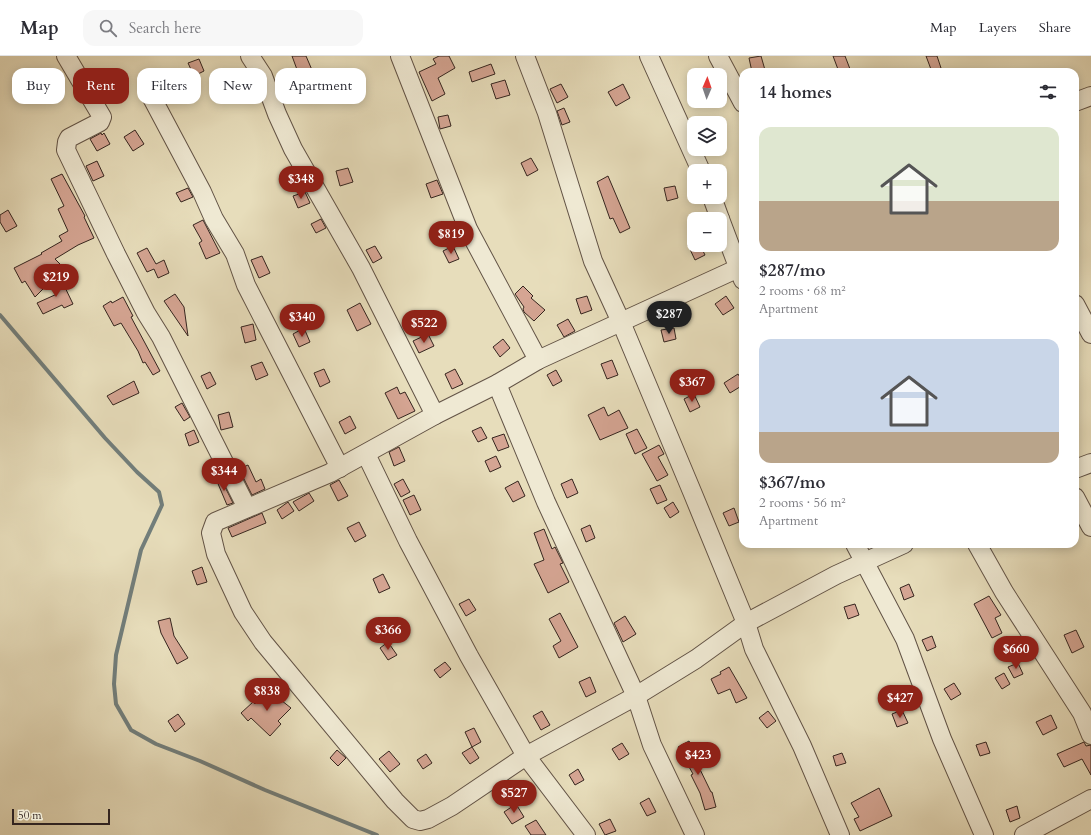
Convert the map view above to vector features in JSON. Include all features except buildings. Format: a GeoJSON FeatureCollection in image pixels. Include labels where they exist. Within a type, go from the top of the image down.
{"type":"FeatureCollection","features":[{"type":"Feature","properties":{"kind":"street"},"geometry":{"type":"LineString","coordinates":[[66,56],[102,117],[100,122],[69,138],[66,150],[116,254],[146,313],[161,337],[246,508]]}},
{"type":"Feature","properties":{"kind":"street"},"geometry":{"type":"LineString","coordinates":[[250,56],[263,76],[277,114],[293,149],[361,268],[436,415]]}},
{"type":"Feature","properties":{"kind":"street"},"geometry":{"type":"LineString","coordinates":[[400,56],[468,229],[538,360]]}},
{"type":"Feature","properties":{"kind":"street"},"geometry":{"type":"LineString","coordinates":[[525,56],[547,113],[593,261],[621,322],[746,623],[754,650],[802,746],[840,835]]}},
{"type":"Feature","properties":{"kind":"street"},"geometry":{"type":"LineString","coordinates":[[649,56],[698,164]]}},
{"type":"Feature","properties":{"kind":"street"},"geometry":{"type":"LineString","coordinates":[[718,56],[739,95]]}},
{"type":"Feature","properties":{"kind":"street"},"geometry":{"type":"LineString","coordinates":[[1079,100],[1091,96]]}},
{"type":"Feature","properties":{"kind":"street"},"geometry":{"type":"LineString","coordinates":[[154,104],[202,192],[214,219],[235,254],[246,285],[340,468]]}},
{"type":"Feature","properties":{"kind":"street"},"geometry":{"type":"LineString","coordinates":[[727,236],[739,266]]}},
{"type":"Feature","properties":{"kind":"street"},"geometry":{"type":"LineString","coordinates":[[739,272],[621,322],[538,360],[497,384],[436,415],[340,468],[216,522],[211,533],[216,554],[243,612],[268,648],[406,814],[413,820],[420,821],[428,819],[452,806],[526,756],[636,696],[696,658],[746,623],[864,562],[895,548]]}},
{"type":"Feature","properties":{"kind":"street"},"geometry":{"type":"LineString","coordinates":[[1079,312],[1091,334]]}},
{"type":"Feature","properties":{"kind":"street"},"geometry":{"type":"LineString","coordinates":[[497,384],[546,502],[636,696],[652,745],[695,835]]}},
{"type":"Feature","properties":{"kind":"street"},"geometry":{"type":"LineString","coordinates":[[366,454],[411,548],[469,656],[526,756],[586,835]]}},
{"type":"Feature","properties":{"kind":"street"},"geometry":{"type":"LineString","coordinates":[[1079,468],[1091,463]]}},
{"type":"Feature","properties":{"kind":"street"},"geometry":{"type":"LineString","coordinates":[[1079,504],[1091,527]]}},
{"type":"Feature","properties":{"kind":"street"},"geometry":{"type":"LineString","coordinates":[[857,548],[905,639],[942,739],[984,835]]}},
{"type":"Feature","properties":{"kind":"street"},"geometry":{"type":"LineString","coordinates":[[979,548],[1004,592],[1082,714],[1091,735]]}},
{"type":"Feature","properties":{"kind":"street"},"geometry":{"type":"LineString","coordinates":[[1024,835],[1091,799]]}},
{"type":"Feature","properties":{"kind":"waterway"},"geometry":{"type":"LineString","coordinates":[[0,315],[105,438],[137,472],[159,492],[162,505],[141,550],[116,655],[114,684],[116,704],[131,730],[156,744],[377,835]]}}]}
